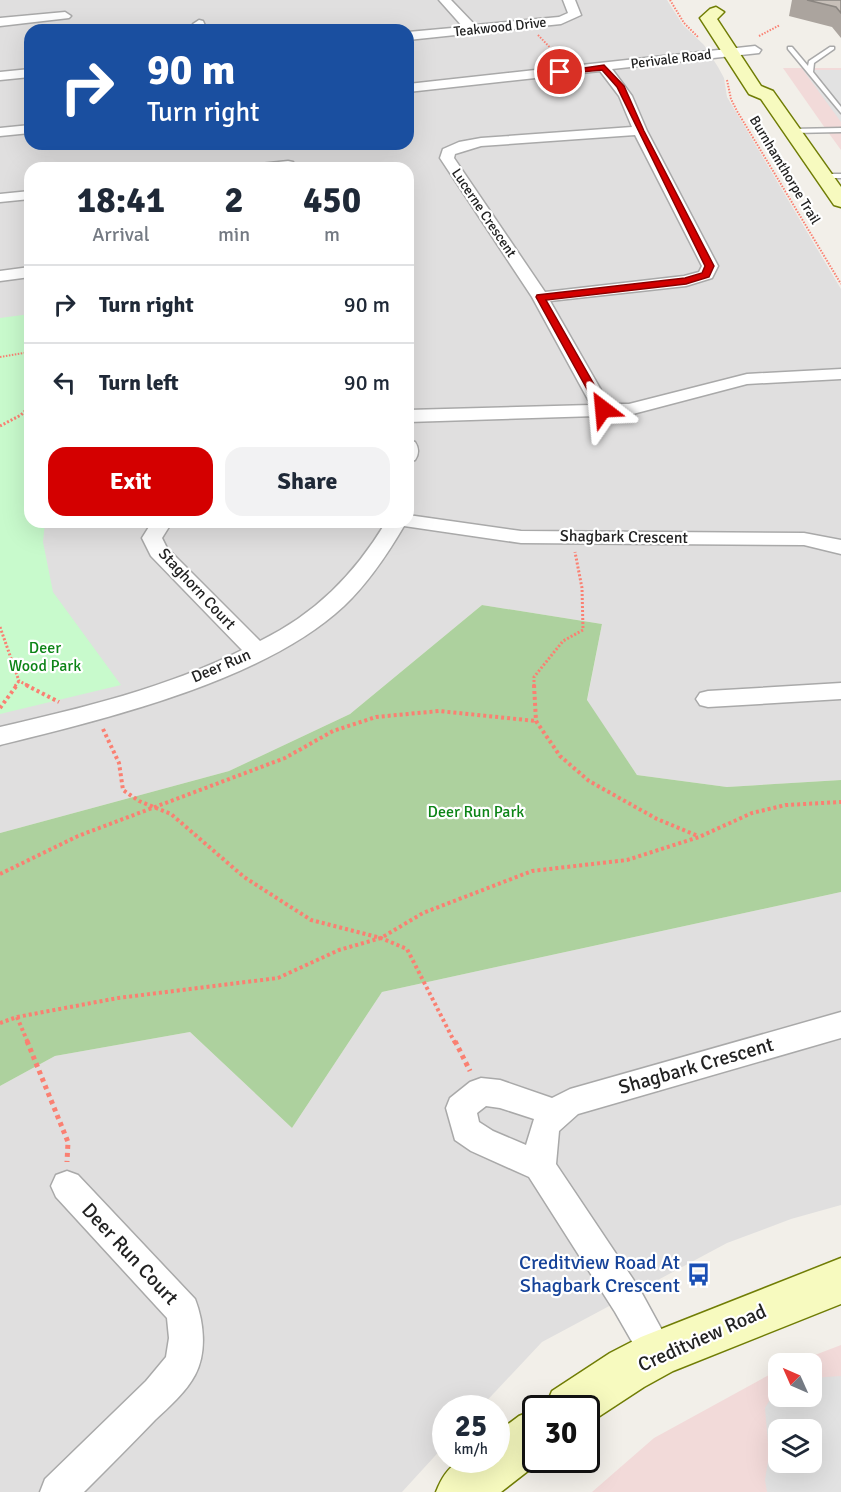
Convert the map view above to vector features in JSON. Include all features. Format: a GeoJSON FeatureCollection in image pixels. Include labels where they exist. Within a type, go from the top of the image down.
{"type":"FeatureCollection","features":[{"type":"Feature","properties":{"kind":"main road"},"geometry":{"type":"LineString","coordinates":[[719,9],[708,18],[755,90],[771,88],[792,131],[832,176],[841,201]]}},
{"type":"Feature","properties":{"kind":"main road","name":"Creditview Road"},"geometry":{"type":"LineString","coordinates":[[589,1395],[627,1370],[658,1354],[841,1281]]}},
{"type":"Feature","properties":{"kind":"main road"},"geometry":{"type":"LineString","coordinates":[[460,1492],[522,1444]]}},
{"type":"Feature","properties":{"kind":"street"},"geometry":{"type":"LineString","coordinates":[[445,0],[472,30]]}},
{"type":"Feature","properties":{"kind":"street","name":"Teakwood Drive"},"geometry":{"type":"LineString","coordinates":[[414,35],[561,20],[575,15],[569,0]]}},
{"type":"Feature","properties":{"kind":"street"},"geometry":{"type":"LineString","coordinates":[[0,22],[64,10],[67,24]]}},
{"type":"Feature","properties":{"kind":"street","name":"Perivale Road"},"geometry":{"type":"LineString","coordinates":[[414,87],[731,53],[755,45]]}},
{"type":"Feature","properties":{"kind":"street"},"geometry":{"type":"LineString","coordinates":[[540,297],[686,281],[706,275],[710,266],[640,131],[620,86],[604,67]]}},
{"type":"Feature","properties":{"kind":"street"},"geometry":{"type":"LineString","coordinates":[[0,76],[24,74]]}},
{"type":"Feature","properties":{"kind":"street"},"geometry":{"type":"LineString","coordinates":[[0,132],[24,130]]}},
{"type":"Feature","properties":{"kind":"street","name":"Lucerne Crescent"},"geometry":{"type":"LineString","coordinates":[[603,409],[540,297],[447,158],[448,152],[459,147],[484,142],[557,135],[640,131]]}},
{"type":"Feature","properties":{"kind":"street"},"geometry":{"type":"LineString","coordinates":[[0,198],[24,196]]}},
{"type":"Feature","properties":{"kind":"street"},"geometry":{"type":"LineString","coordinates":[[0,276],[24,273]]}},
{"type":"Feature","properties":{"kind":"street"},"geometry":{"type":"LineString","coordinates":[[414,416],[629,409],[747,379],[841,374]]}},
{"type":"Feature","properties":{"kind":"street","name":"Shagbark Crescent"},"geometry":{"type":"LineString","coordinates":[[414,522],[521,537],[804,539],[841,548]]}},
{"type":"Feature","properties":{"kind":"street","name":"Staghorn Court"},"geometry":{"type":"LineString","coordinates":[[158,528],[152,538],[158,552],[257,652]]}},
{"type":"Feature","properties":{"kind":"street","name":"Deer Run"},"geometry":{"type":"LineString","coordinates":[[0,736],[90,713],[196,678],[257,652],[312,621],[348,588],[378,552],[392,528]]}},
{"type":"Feature","properties":{"kind":"street"},"geometry":{"type":"LineString","coordinates":[[708,699],[841,691]]}},
{"type":"Feature","properties":{"kind":"street","name":"Shagbark Crescent"},"geometry":{"type":"LineString","coordinates":[[553,1112],[570,1103],[841,1026]]}},
{"type":"Feature","properties":{"kind":"street"},"geometry":{"type":"LineString","coordinates":[[540,1167],[545,1126],[553,1112],[500,1094],[481,1092],[461,1108],[466,1130],[482,1141],[540,1167],[627,1300],[658,1354]]}},
{"type":"Feature","properties":{"kind":"street","name":"Deer Run Court"},"geometry":{"type":"LineString","coordinates":[[58,1492],[158,1393],[182,1365],[186,1338],[183,1311],[67,1186]]}},
{"type":"Feature","properties":{"kind":"lane"},"geometry":{"type":"LineString","coordinates":[[790,48],[804,67],[811,71],[841,111]]}},
{"type":"Feature","properties":{"kind":"lane"},"geometry":{"type":"LineString","coordinates":[[811,71],[811,62],[832,48]]}},
{"type":"Feature","properties":{"kind":"lane"},"geometry":{"type":"LineString","coordinates":[[792,131],[841,130]]}},
{"type":"Feature","properties":{"kind":"path"},"geometry":{"type":"LineString","coordinates":[[670,0],[684,23],[705,42]]}},
{"type":"Feature","properties":{"kind":"path"},"geometry":{"type":"LineString","coordinates":[[527,24],[566,65]]}},
{"type":"Feature","properties":{"kind":"path"},"geometry":{"type":"LineString","coordinates":[[755,45],[780,25]]}},
{"type":"Feature","properties":{"kind":"path","name":"Burnhamthorpe Trail"},"geometry":{"type":"LineString","coordinates":[[727,77],[728,88],[737,111],[841,284]]}},
{"type":"Feature","properties":{"kind":"path"},"geometry":{"type":"LineString","coordinates":[[0,357],[24,353]]}},
{"type":"Feature","properties":{"kind":"path"},"geometry":{"type":"LineString","coordinates":[[0,426],[24,412]]}},
{"type":"Feature","properties":{"kind":"path"},"geometry":{"type":"LineString","coordinates":[[572,536],[582,588],[583,630],[563,641],[534,677],[536,721],[560,756],[590,781],[657,819],[699,837]]}},
{"type":"Feature","properties":{"kind":"path"},"geometry":{"type":"LineString","coordinates":[[0,627],[19,681],[90,713],[119,763],[123,790],[139,801],[171,814],[244,877],[311,920],[381,938],[407,949],[481,1092]]}},
{"type":"Feature","properties":{"kind":"path"},"geometry":{"type":"LineString","coordinates":[[0,708],[19,681]]}},
{"type":"Feature","properties":{"kind":"path"},"geometry":{"type":"LineString","coordinates":[[0,874],[78,836],[285,758],[333,731],[376,717],[439,711],[536,721]]}},
{"type":"Feature","properties":{"kind":"path"},"geometry":{"type":"LineString","coordinates":[[0,1023],[17,1017],[118,998],[278,978],[339,950],[381,938],[423,913],[532,871],[627,860],[699,837],[752,813],[786,805],[841,802]]}},
{"type":"Feature","properties":{"kind":"path"},"geometry":{"type":"LineString","coordinates":[[17,1017],[68,1142],[67,1186]]}},
{"type":"Feature","properties":{"kind":"shaded area"},"geometry":{"type":"Polygon","coordinates":[[[0,0],[667,0],[683,25],[704,45],[718,67],[724,78],[727,97],[841,289],[841,780],[727,787],[637,775],[587,701],[602,624],[482,605],[350,714],[229,771],[0,833],[0,0]]]}},
{"type":"Feature","properties":{"kind":"shaded area"},"geometry":{"type":"Polygon","coordinates":[[[783,68],[841,68],[841,150],[825,128],[783,68]]]}},
{"type":"Feature","properties":{"kind":"shaded area"},"geometry":{"type":"Polygon","coordinates":[[[803,70],[841,70],[841,122],[803,70]]]}},
{"type":"Feature","properties":{"kind":"shaded area"},"geometry":{"type":"Polygon","coordinates":[[[841,892],[841,1205],[791,1219],[727,1243],[542,1342],[492,1395],[432,1395],[432,1459],[402,1492],[0,1492],[0,1086],[55,1056],[190,1032],[292,1128],[382,992],[841,892]]]}},
{"type":"Feature","properties":{"kind":"shaded area"},"geometry":{"type":"Polygon","coordinates":[[[841,1345],[841,1492],[592,1492],[654,1438],[768,1375],[768,1407],[822,1407],[822,1353],[820,1353],[841,1345]]]}},
{"type":"Feature","properties":{"kind":"shaded area"},"geometry":{"type":"Polygon","coordinates":[[[841,1376],[841,1492],[767,1492],[765,1480],[768,1461],[768,1473],[822,1473],[822,1419],[768,1419],[768,1443],[765,1408],[768,1403],[768,1407],[822,1407],[822,1377],[841,1376]]]}},
{"type":"Feature","properties":{"kind":"green space","name":"Deer Wood Park"},"geometry":{"type":"Polygon","coordinates":[[[24,315],[24,528],[44,528],[43,542],[53,592],[121,685],[0,714],[0,318],[24,315]]]}},
{"type":"Feature","properties":{"kind":"green space","name":"Deer Run Park"},"geometry":{"type":"Polygon","coordinates":[[[482,605],[602,624],[587,700],[637,775],[727,787],[841,780],[841,892],[382,992],[292,1128],[190,1032],[55,1056],[0,1086],[0,833],[229,771],[350,714],[482,605]]]}},
{"type":"Feature","properties":{"kind":"building"},"geometry":{"type":"Polygon","coordinates":[[[807,0],[841,0],[841,13],[836,7],[807,0]]]}},
{"type":"Feature","properties":{"kind":"place","name":"Creditview Road At Shagbark Crescent"},"geometry":{"type":"Point","coordinates":[698,1274]}},
{"type":"Feature","properties":{"kind":"route"},"geometry":{"type":"LineString","coordinates":[[560,72],[604,67],[620,86],[640,131],[710,266],[706,275],[686,281],[540,297],[603,409]]}}]}
